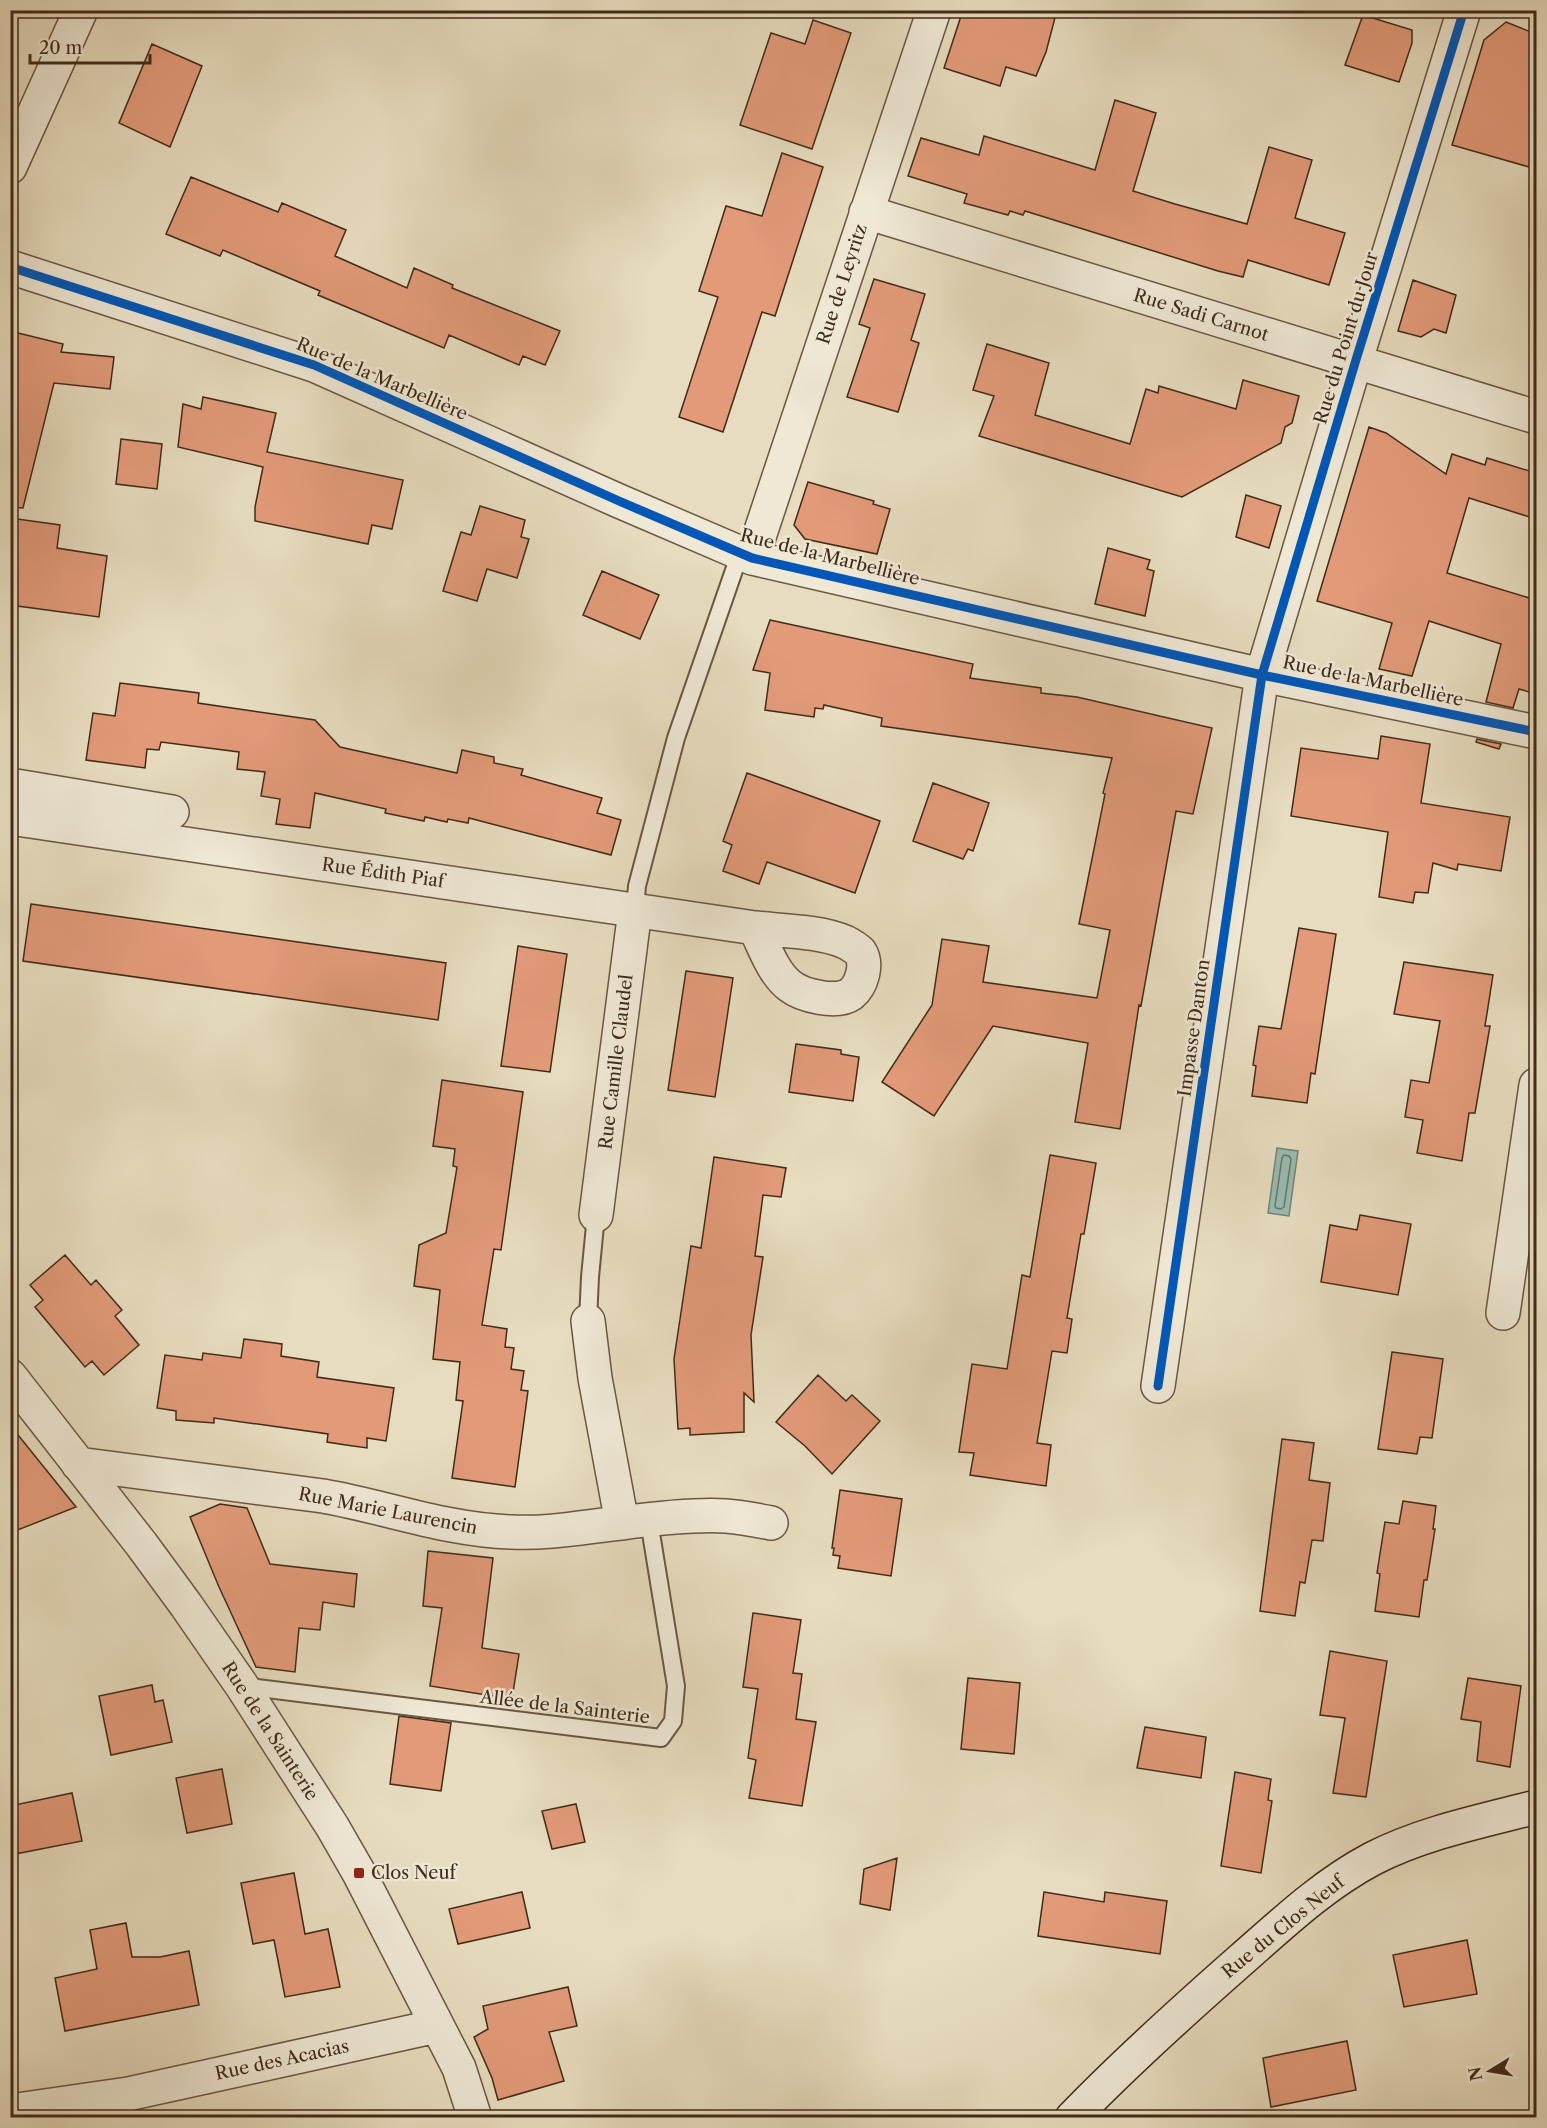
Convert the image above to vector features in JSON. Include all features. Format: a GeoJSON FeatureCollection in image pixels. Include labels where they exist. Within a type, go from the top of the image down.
{"type":"FeatureCollection","features":[{"type":"Feature","properties":{"kind":"street"},"geometry":{"type":"LineString","coordinates":[[10,167],[81,10]]}},
{"type":"Feature","properties":{"kind":"street","name":"Rue de Leyritz"},"geometry":{"type":"LineString","coordinates":[[746,555],[934,10]]}},
{"type":"Feature","properties":{"kind":"street","name":"Rue du Point du Jour"},"geometry":{"type":"LineString","coordinates":[[1262,675],[1464,10]]}},
{"type":"Feature","properties":{"kind":"street","name":"Rue Sadi Carnot"},"geometry":{"type":"LineString","coordinates":[[866,212],[1536,417]]}},
{"type":"Feature","properties":{"kind":"street","name":"Rue de la Marbellière"},"geometry":{"type":"LineString","coordinates":[[10,267],[314,365],[746,555],[1262,675],[1536,732]]}},
{"type":"Feature","properties":{"kind":"street","name":"Impasse Danton"},"geometry":{"type":"LineString","coordinates":[[1158,1386],[1262,675]]}},
{"type":"Feature","properties":{"kind":"street"},"geometry":{"type":"LineString","coordinates":[[10,785],[172,812]]}},
{"type":"Feature","properties":{"kind":"street","name":"Rue Édith Piaf"},"geometry":{"type":"LineString","coordinates":[[10,818],[755,928]]}},
{"type":"Feature","properties":{"kind":"street","name":"Rue Camille Claudel"},"geometry":{"type":"LineString","coordinates":[[596,1215],[635,910]]}},
{"type":"Feature","properties":{"kind":"street"},"geometry":{"type":"LineString","coordinates":[[1503,1313],[1536,1085]]}},
{"type":"Feature","properties":{"kind":"street"},"geometry":{"type":"LineString","coordinates":[[588,1320],[595,1378],[636,1522]]}},
{"type":"Feature","properties":{"kind":"street","name":"Rue de la Sainterie"},"geometry":{"type":"LineString","coordinates":[[10,1376],[142,1545],[242,1686],[332,1826],[359,1873],[459,2068],[475,2118]]}},
{"type":"Feature","properties":{"kind":"street","name":"Rue Marie Laurencin"},"geometry":{"type":"LineString","coordinates":[[78,1464],[323,1496],[362,1503],[429,1522],[463,1528],[542,1532],[724,1516],[771,1523]]}},
{"type":"Feature","properties":{"kind":"street","name":"Rue du Clos Neuf"},"geometry":{"type":"LineString","coordinates":[[1072,2118],[1202,1994],[1308,1901],[1344,1875],[1373,1859],[1443,1832],[1536,1807]]}},
{"type":"Feature","properties":{"kind":"street","name":"Rue des Acacias"},"geometry":{"type":"LineString","coordinates":[[10,2111],[130,2106],[437,2026]]}},
{"type":"Feature","properties":{"kind":"lane"},"geometry":{"type":"LineString","coordinates":[[635,910],[638,886],[676,738],[746,555]]}},
{"type":"Feature","properties":{"kind":"lane"},"geometry":{"type":"LineString","coordinates":[[588,1320],[596,1215]]}},
{"type":"Feature","properties":{"kind":"lane","name":"Allée de la Sainterie"},"geometry":{"type":"LineString","coordinates":[[242,1686],[661,1738],[673,1721],[676,1686],[636,1522]]}},
{"type":"Feature","properties":{"kind":"water"},"geometry":{"type":"Polygon","coordinates":[[[1277,1148],[1298,1151],[1289,1216],[1268,1213],[1277,1148]]]}},
{"type":"Feature","properties":{"kind":"building"},"geometry":{"type":"Polygon","coordinates":[[[963,10],[1057,10],[1046,52],[1036,76],[1006,67],[1000,86],[944,68],[963,10]]]}},
{"type":"Feature","properties":{"kind":"building"},"geometry":{"type":"Polygon","coordinates":[[[1363,15],[1412,30],[1412,43],[1399,82],[1345,65],[1363,15]]]}},
{"type":"Feature","properties":{"kind":"building"},"geometry":{"type":"Polygon","coordinates":[[[813,20],[851,33],[812,149],[740,125],[771,33],[805,44],[813,20]]]}},
{"type":"Feature","properties":{"kind":"building"},"geometry":{"type":"Polygon","coordinates":[[[1506,22],[1536,34],[1536,142],[1529,167],[1452,145],[1484,40],[1506,22]]]}},
{"type":"Feature","properties":{"kind":"building"},"geometry":{"type":"Polygon","coordinates":[[[152,44],[202,66],[170,147],[119,123],[152,44]]]}},
{"type":"Feature","properties":{"kind":"building"},"geometry":{"type":"Polygon","coordinates":[[[1115,100],[1156,113],[1133,191],[1175,204],[1247,224],[1269,147],[1312,160],[1295,218],[1345,233],[1329,285],[1248,260],[1243,277],[1218,271],[1025,211],[1023,215],[1010,211],[1008,215],[964,203],[967,194],[908,176],[921,138],[979,155],[984,136],[1095,170],[1115,100]]]}},
{"type":"Feature","properties":{"kind":"building"},"geometry":{"type":"Polygon","coordinates":[[[782,153],[823,167],[775,316],[762,312],[723,432],[679,417],[718,297],[699,291],[726,206],[762,216],[782,153]]]}},
{"type":"Feature","properties":{"kind":"building"},"geometry":{"type":"Polygon","coordinates":[[[191,177],[278,212],[282,203],[346,230],[335,256],[407,288],[414,268],[453,285],[452,288],[560,331],[545,365],[523,356],[519,365],[449,335],[444,348],[318,295],[320,291],[223,250],[220,256],[166,234],[191,177]]]}},
{"type":"Feature","properties":{"kind":"building"},"geometry":{"type":"Polygon","coordinates":[[[874,279],[925,294],[911,340],[919,343],[898,412],[847,397],[870,328],[859,324],[874,279]]]}},
{"type":"Feature","properties":{"kind":"building"},"geometry":{"type":"Polygon","coordinates":[[[1413,280],[1456,295],[1446,333],[1434,329],[1421,337],[1398,331],[1413,280]]]}},
{"type":"Feature","properties":{"kind":"building"},"geometry":{"type":"Polygon","coordinates":[[[10,331],[63,344],[61,352],[114,357],[110,389],[54,383],[23,508],[10,507],[10,331]]]}},
{"type":"Feature","properties":{"kind":"building"},"geometry":{"type":"Polygon","coordinates":[[[987,344],[1049,363],[1035,415],[1130,444],[1146,389],[1158,393],[1159,386],[1236,409],[1243,380],[1299,396],[1292,423],[1285,427],[1281,443],[1182,497],[979,436],[994,396],[973,390],[987,344]]]}},
{"type":"Feature","properties":{"kind":"building"},"geometry":{"type":"Polygon","coordinates":[[[203,397],[276,413],[267,452],[403,480],[392,529],[372,525],[368,544],[255,521],[255,507],[263,467],[178,447],[183,404],[201,409],[203,397]]]}},
{"type":"Feature","properties":{"kind":"building"},"geometry":{"type":"Polygon","coordinates":[[[1369,427],[1386,433],[1446,474],[1452,454],[1485,465],[1487,458],[1536,473],[1536,519],[1469,498],[1447,573],[1536,600],[1536,694],[1519,689],[1513,708],[1486,702],[1501,644],[1429,621],[1412,676],[1379,669],[1392,623],[1317,601],[1369,427]]]}},
{"type":"Feature","properties":{"kind":"building"},"geometry":{"type":"Polygon","coordinates":[[[121,439],[162,444],[157,489],[116,484],[121,439]]]}},
{"type":"Feature","properties":{"kind":"building"},"geometry":{"type":"Polygon","coordinates":[[[808,482],[874,501],[873,504],[890,509],[877,554],[805,539],[794,525],[808,482]]]}},
{"type":"Feature","properties":{"kind":"building"},"geometry":{"type":"Polygon","coordinates":[[[1246,495],[1281,506],[1269,548],[1236,537],[1246,495]]]}},
{"type":"Feature","properties":{"kind":"building"},"geometry":{"type":"Polygon","coordinates":[[[480,506],[525,520],[521,537],[529,539],[517,578],[487,569],[477,601],[443,591],[461,532],[471,535],[480,506]]]}},
{"type":"Feature","properties":{"kind":"building"},"geometry":{"type":"Polygon","coordinates":[[[10,518],[60,525],[57,548],[107,556],[99,617],[10,605],[10,518]]]}},
{"type":"Feature","properties":{"kind":"building"},"geometry":{"type":"Polygon","coordinates":[[[1108,548],[1150,560],[1147,569],[1154,571],[1145,616],[1095,604],[1108,548]]]}},
{"type":"Feature","properties":{"kind":"building"},"geometry":{"type":"Polygon","coordinates":[[[602,571],[659,595],[640,639],[583,615],[602,571]]]}},
{"type":"Feature","properties":{"kind":"building"},"geometry":{"type":"Polygon","coordinates":[[[770,620],[973,664],[970,678],[1041,688],[1041,693],[1077,697],[1212,728],[1193,814],[1176,811],[1141,1006],[1139,1005],[1120,1129],[1075,1122],[1088,1043],[993,1026],[934,1116],[882,1082],[932,1005],[942,939],[989,946],[983,982],[1097,998],[1110,930],[1079,924],[1105,794],[1103,793],[1112,758],[881,726],[882,718],[824,705],[823,709],[815,708],[814,717],[765,710],[770,673],[753,670],[770,620]]]}},
{"type":"Feature","properties":{"kind":"building"},"geometry":{"type":"Polygon","coordinates":[[[120,683],[199,693],[198,703],[315,720],[340,747],[457,773],[462,750],[494,757],[494,763],[523,769],[521,775],[602,798],[597,813],[621,820],[611,855],[469,818],[468,823],[448,819],[447,822],[425,817],[424,821],[385,813],[386,809],[315,793],[310,828],[276,824],[280,799],[261,796],[265,772],[237,769],[239,752],[161,742],[159,750],[147,749],[145,768],[86,760],[93,713],[115,716],[120,683]]]}},
{"type":"Feature","properties":{"kind":"building"},"geometry":{"type":"Polygon","coordinates":[[[1381,736],[1430,744],[1421,803],[1510,817],[1501,871],[1458,864],[1457,870],[1433,863],[1428,893],[1415,892],[1413,903],[1379,897],[1388,832],[1291,816],[1301,748],[1378,759],[1381,736]]]}},
{"type":"Feature","properties":{"kind":"building"},"geometry":{"type":"Polygon","coordinates":[[[1477,739],[1501,744],[1499,749],[1476,742],[1477,739]]]}},
{"type":"Feature","properties":{"kind":"building"},"geometry":{"type":"Polygon","coordinates":[[[747,773],[880,821],[855,893],[767,862],[759,884],[723,871],[732,845],[723,841],[747,773]]]}},
{"type":"Feature","properties":{"kind":"building"},"geometry":{"type":"Polygon","coordinates":[[[933,783],[989,803],[973,851],[968,849],[963,859],[913,841],[933,783]]]}},
{"type":"Feature","properties":{"kind":"building"},"geometry":{"type":"Polygon","coordinates":[[[31,904],[446,963],[438,1020],[23,961],[31,904]]]}},
{"type":"Feature","properties":{"kind":"building"},"geometry":{"type":"Polygon","coordinates":[[[1299,928],[1336,934],[1315,1074],[1311,1073],[1307,1103],[1252,1096],[1256,1066],[1253,1065],[1259,1026],[1281,1029],[1299,928]]]}},
{"type":"Feature","properties":{"kind":"building"},"geometry":{"type":"Polygon","coordinates":[[[518,946],[567,954],[550,1072],[501,1066],[518,946]]]}},
{"type":"Feature","properties":{"kind":"building"},"geometry":{"type":"Polygon","coordinates":[[[1404,962],[1493,975],[1485,1026],[1490,1026],[1475,1113],[1469,1113],[1462,1161],[1417,1153],[1423,1120],[1405,1117],[1411,1080],[1429,1083],[1440,1021],[1394,1014],[1404,962]]]}},
{"type":"Feature","properties":{"kind":"building"},"geometry":{"type":"Polygon","coordinates":[[[686,971],[733,978],[715,1097],[668,1090],[686,971]]]}},
{"type":"Feature","properties":{"kind":"building"},"geometry":{"type":"Polygon","coordinates":[[[796,1044],[841,1050],[841,1054],[859,1057],[853,1101],[789,1092],[796,1044]]]}},
{"type":"Feature","properties":{"kind":"building"},"geometry":{"type":"Polygon","coordinates":[[[442,1080],[523,1092],[501,1250],[494,1249],[482,1325],[507,1329],[505,1347],[514,1348],[511,1369],[524,1371],[521,1390],[528,1391],[515,1487],[452,1478],[463,1401],[456,1400],[460,1362],[433,1359],[440,1290],[414,1286],[419,1245],[446,1233],[457,1167],[453,1166],[455,1149],[433,1146],[442,1080]]]}},
{"type":"Feature","properties":{"kind":"building"},"geometry":{"type":"Polygon","coordinates":[[[1050,1155],[1096,1163],[1067,1318],[1072,1319],[1067,1353],[1052,1351],[1037,1443],[1051,1445],[1046,1486],[970,1475],[974,1453],[959,1452],[972,1364],[1007,1369],[1022,1275],[1030,1277],[1050,1155]]]}},
{"type":"Feature","properties":{"kind":"building"},"geometry":{"type":"Polygon","coordinates":[[[714,1157],[786,1168],[781,1197],[763,1195],[755,1256],[763,1257],[751,1335],[754,1402],[744,1393],[744,1432],[690,1435],[690,1428],[678,1429],[674,1359],[691,1246],[701,1248],[714,1157]]]}},
{"type":"Feature","properties":{"kind":"building"},"geometry":{"type":"Polygon","coordinates":[[[1360,1215],[1411,1224],[1398,1295],[1321,1282],[1330,1225],[1357,1230],[1360,1215]]]}},
{"type":"Feature","properties":{"kind":"building"},"geometry":{"type":"Polygon","coordinates":[[[65,1255],[91,1285],[96,1280],[122,1310],[115,1316],[139,1345],[104,1375],[92,1361],[85,1367],[35,1307],[43,1300],[30,1285],[65,1255]]]}},
{"type":"Feature","properties":{"kind":"building"},"geometry":{"type":"Polygon","coordinates":[[[244,1339],[282,1344],[281,1356],[319,1362],[317,1377],[394,1388],[386,1441],[367,1438],[367,1448],[346,1445],[327,1442],[328,1434],[214,1418],[214,1423],[176,1420],[176,1411],[157,1408],[165,1355],[202,1360],[203,1353],[241,1358],[244,1339]]]}},
{"type":"Feature","properties":{"kind":"building"},"geometry":{"type":"Polygon","coordinates":[[[1392,1352],[1443,1359],[1432,1438],[1420,1437],[1417,1454],[1378,1449],[1392,1352]]]}},
{"type":"Feature","properties":{"kind":"building"},"geometry":{"type":"Polygon","coordinates":[[[818,1375],[846,1401],[852,1395],[880,1421],[832,1474],[805,1446],[776,1422],[818,1375]]]}},
{"type":"Feature","properties":{"kind":"building"},"geometry":{"type":"Polygon","coordinates":[[[10,1425],[76,1507],[10,1533],[10,1425]]]}},
{"type":"Feature","properties":{"kind":"building"},"geometry":{"type":"Polygon","coordinates":[[[1282,1439],[1314,1443],[1309,1480],[1330,1483],[1323,1541],[1312,1540],[1305,1583],[1300,1582],[1295,1616],[1260,1611],[1282,1439]]]}},
{"type":"Feature","properties":{"kind":"building"},"geometry":{"type":"Polygon","coordinates":[[[840,1490],[902,1499],[891,1576],[838,1568],[840,1556],[833,1555],[834,1548],[832,1548],[840,1490]]]}},
{"type":"Feature","properties":{"kind":"building"},"geometry":{"type":"Polygon","coordinates":[[[1403,1501],[1436,1506],[1433,1529],[1435,1529],[1419,1617],[1375,1611],[1380,1574],[1377,1573],[1385,1522],[1399,1524],[1403,1501]]]}},
{"type":"Feature","properties":{"kind":"building"},"geometry":{"type":"Polygon","coordinates":[[[220,1504],[247,1508],[270,1564],[357,1574],[354,1607],[323,1602],[320,1630],[299,1628],[295,1672],[256,1667],[219,1587],[190,1517],[220,1504]]]}},
{"type":"Feature","properties":{"kind":"building"},"geometry":{"type":"Polygon","coordinates":[[[428,1551],[493,1558],[482,1648],[519,1654],[512,1699],[430,1686],[442,1608],[423,1606],[428,1551]]]}},
{"type":"Feature","properties":{"kind":"building"},"geometry":{"type":"Polygon","coordinates":[[[753,1613],[801,1620],[793,1673],[802,1674],[796,1719],[816,1722],[802,1806],[749,1798],[756,1760],[748,1758],[758,1689],[743,1687],[753,1613]]]}},
{"type":"Feature","properties":{"kind":"building"},"geometry":{"type":"Polygon","coordinates":[[[1330,1651],[1387,1661],[1366,1797],[1333,1793],[1345,1718],[1320,1715],[1330,1651]]]}},
{"type":"Feature","properties":{"kind":"building"},"geometry":{"type":"Polygon","coordinates":[[[968,1678],[1020,1683],[1014,1754],[961,1749],[968,1678]]]}},
{"type":"Feature","properties":{"kind":"building"},"geometry":{"type":"Polygon","coordinates":[[[1468,1678],[1521,1686],[1510,1767],[1477,1761],[1481,1722],[1461,1719],[1468,1678]]]}},
{"type":"Feature","properties":{"kind":"building"},"geometry":{"type":"Polygon","coordinates":[[[152,1685],[155,1702],[163,1700],[172,1742],[111,1755],[99,1696],[152,1685]]]}},
{"type":"Feature","properties":{"kind":"building"},"geometry":{"type":"Polygon","coordinates":[[[399,1716],[451,1723],[441,1791],[390,1784],[399,1716]]]}},
{"type":"Feature","properties":{"kind":"building"},"geometry":{"type":"Polygon","coordinates":[[[1145,1727],[1206,1737],[1201,1778],[1137,1768],[1145,1727]]]}},
{"type":"Feature","properties":{"kind":"building"},"geometry":{"type":"Polygon","coordinates":[[[222,1769],[232,1824],[187,1833],[176,1778],[222,1769]]]}},
{"type":"Feature","properties":{"kind":"building"},"geometry":{"type":"Polygon","coordinates":[[[1235,1772],[1271,1779],[1268,1800],[1272,1801],[1261,1873],[1221,1866],[1235,1772]]]}},
{"type":"Feature","properties":{"kind":"building"},"geometry":{"type":"Polygon","coordinates":[[[72,1793],[82,1841],[10,1855],[10,1806],[72,1793]]]}},
{"type":"Feature","properties":{"kind":"building"},"geometry":{"type":"Polygon","coordinates":[[[576,1804],[585,1842],[552,1849],[542,1811],[576,1804]]]}},
{"type":"Feature","properties":{"kind":"building"},"geometry":{"type":"Polygon","coordinates":[[[897,1858],[890,1910],[860,1904],[864,1869],[897,1858]]]}},
{"type":"Feature","properties":{"kind":"building"},"geometry":{"type":"Polygon","coordinates":[[[294,1873],[305,1934],[328,1929],[340,1987],[285,1997],[274,1940],[253,1944],[241,1883],[294,1873]]]}},
{"type":"Feature","properties":{"kind":"building"},"geometry":{"type":"Polygon","coordinates":[[[522,1892],[530,1928],[458,1944],[449,1909],[522,1892]]]}},
{"type":"Feature","properties":{"kind":"building"},"geometry":{"type":"Polygon","coordinates":[[[1044,1892],[1104,1902],[1105,1892],[1167,1901],[1160,1954],[1038,1936],[1044,1892]]]}},
{"type":"Feature","properties":{"kind":"building"},"geometry":{"type":"Polygon","coordinates":[[[126,1923],[132,1957],[160,1957],[189,1951],[199,2005],[65,2031],[55,1978],[97,1969],[90,1930],[126,1923]]]}},
{"type":"Feature","properties":{"kind":"building"},"geometry":{"type":"Polygon","coordinates":[[[1467,1940],[1477,1994],[1404,2007],[1393,1955],[1467,1940]]]}},
{"type":"Feature","properties":{"kind":"building"},"geometry":{"type":"Polygon","coordinates":[[[568,1987],[577,2026],[549,2032],[564,2081],[498,2100],[492,2078],[474,2037],[488,2029],[483,2006],[568,1987]]]}},
{"type":"Feature","properties":{"kind":"building"},"geometry":{"type":"Polygon","coordinates":[[[1347,2041],[1356,2090],[1271,2107],[1263,2058],[1347,2041]]]}},
{"type":"Feature","properties":{"kind":"cycle path"},"geometry":{"type":"LineString","coordinates":[[1158,1386],[1262,675],[1464,10]]}},
{"type":"Feature","properties":{"kind":"cycle path"},"geometry":{"type":"LineString","coordinates":[[10,267],[314,365],[752,558],[1262,675],[1536,732]]}},
{"type":"Feature","properties":{"kind":"place","name":"Clos Neuf"},"geometry":{"type":"Point","coordinates":[359,1873]}}]}
